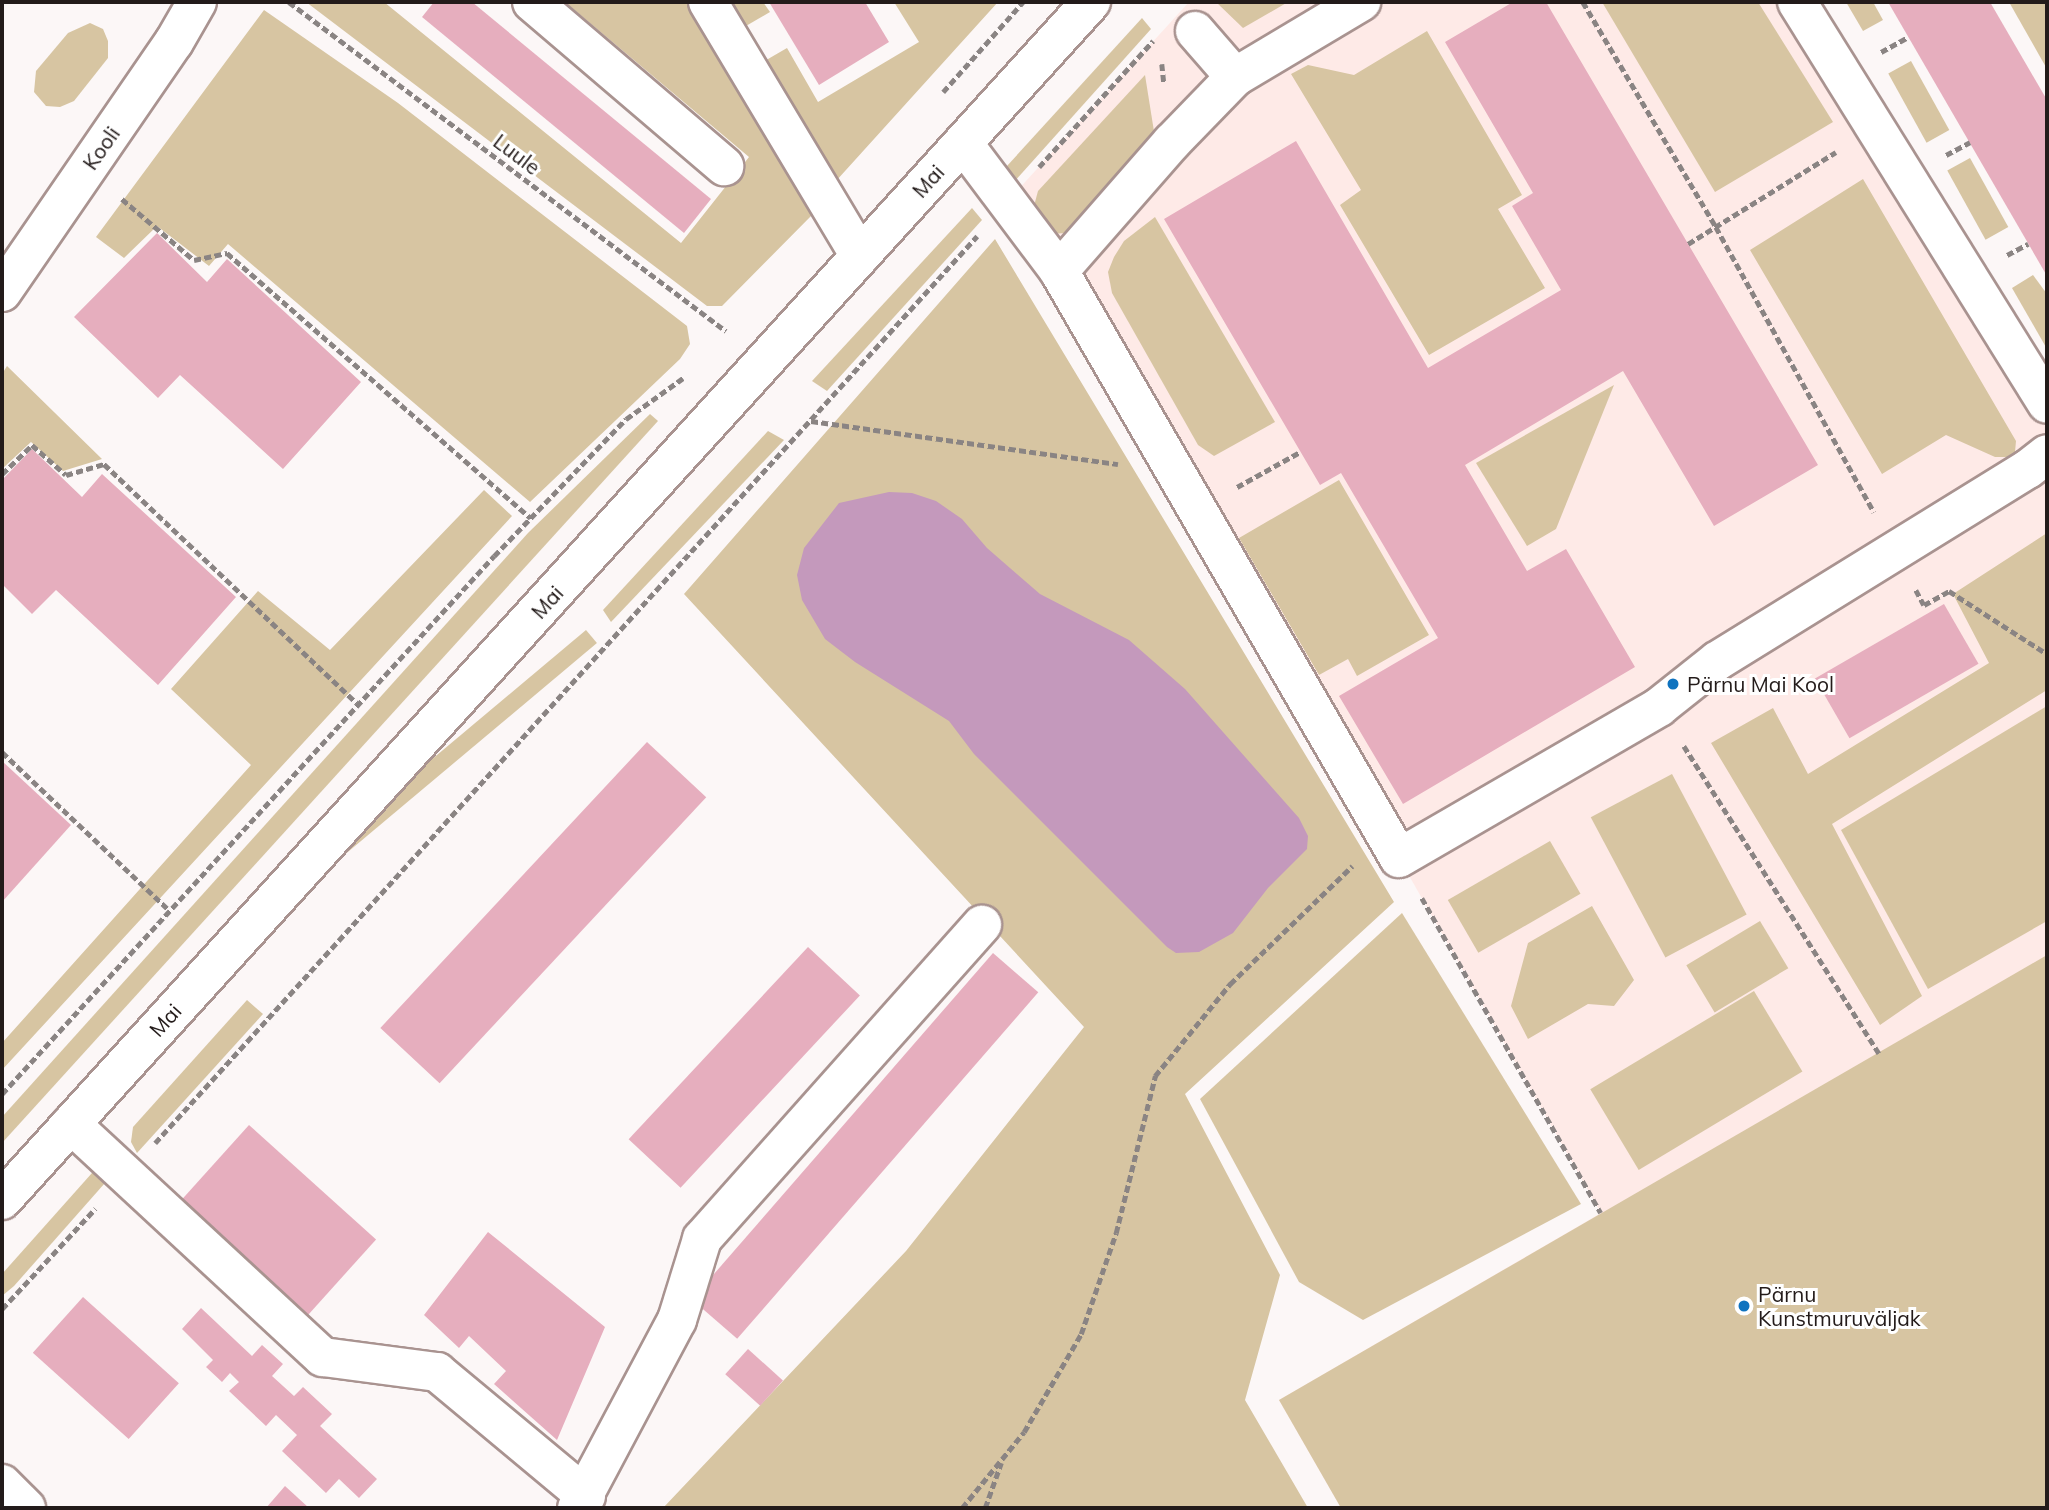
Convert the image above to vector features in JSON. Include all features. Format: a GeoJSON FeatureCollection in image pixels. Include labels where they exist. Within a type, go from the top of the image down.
{"type":"FeatureCollection","features":[{"type":"Feature","properties":{"kind":"street","name":"Kooli"},"geometry":{"type":"LineString","coordinates":[[2,292],[174,42],[197,2]]}},
{"type":"Feature","properties":{"kind":"street"},"geometry":{"type":"LineString","coordinates":[[532,2],[724,166]]}},
{"type":"Feature","properties":{"kind":"street"},"geometry":{"type":"LineString","coordinates":[[708,2],[860,256]]}},
{"type":"Feature","properties":{"kind":"street","name":"Mai"},"geometry":{"type":"LineString","coordinates":[[2,1200],[1091,2]]}},
{"type":"Feature","properties":{"kind":"street"},"geometry":{"type":"LineString","coordinates":[[1059,271],[1172,142],[1234,77],[1361,2]]}},
{"type":"Feature","properties":{"kind":"street"},"geometry":{"type":"LineString","coordinates":[[1797,2],[2047,404]]}},
{"type":"Feature","properties":{"kind":"street"},"geometry":{"type":"LineString","coordinates":[[1177,33],[1234,77]]}},
{"type":"Feature","properties":{"kind":"street"},"geometry":{"type":"LineString","coordinates":[[963,144],[1059,271],[1399,858],[1659,707],[1717,661],[2047,454]]}},
{"type":"Feature","properties":{"kind":"street"},"geometry":{"type":"LineString","coordinates":[[71,1124],[323,1357],[437,1372],[581,1502],[677,1320],[702,1239],[982,925]]}},
{"type":"Feature","properties":{"kind":"street"},"geometry":{"type":"LineString","coordinates":[[2,1484],[26,1508]]}},
{"type":"Feature","properties":{"kind":"path","name":"Luule"},"geometry":{"type":"LineString","coordinates":[[289,2],[726,331]]}},
{"type":"Feature","properties":{"kind":"path"},"geometry":{"type":"LineString","coordinates":[[933,102],[1023,2]]}},
{"type":"Feature","properties":{"kind":"path"},"geometry":{"type":"LineString","coordinates":[[1583,2],[1716,227],[1924,605],[1949,591],[2047,654]]}},
{"type":"Feature","properties":{"kind":"path"},"geometry":{"type":"LineString","coordinates":[[2,1309],[127,1175],[1007,202],[1177,33]]}},
{"type":"Feature","properties":{"kind":"path"},"geometry":{"type":"LineString","coordinates":[[1874,57],[1908,37]]}},
{"type":"Feature","properties":{"kind":"path"},"geometry":{"type":"LineString","coordinates":[[1688,244],[1875,127]]}},
{"type":"Feature","properties":{"kind":"path"},"geometry":{"type":"LineString","coordinates":[[115,194],[194,260],[227,253],[531,518]]}},
{"type":"Feature","properties":{"kind":"path"},"geometry":{"type":"LineString","coordinates":[[718,340],[735,321]]}},
{"type":"Feature","properties":{"kind":"path"},"geometry":{"type":"LineString","coordinates":[[2,1094],[357,703],[531,518],[626,419],[685,377]]}},
{"type":"Feature","properties":{"kind":"path"},"geometry":{"type":"LineString","coordinates":[[810,421],[1175,472]]}},
{"type":"Feature","properties":{"kind":"path"},"geometry":{"type":"LineString","coordinates":[[2,474],[32,445],[65,475],[104,464],[357,703]]}},
{"type":"Feature","properties":{"kind":"path"},"geometry":{"type":"LineString","coordinates":[[1197,509],[1300,452]]}},
{"type":"Feature","properties":{"kind":"path"},"geometry":{"type":"LineString","coordinates":[[1659,707],[1879,1053]]}},
{"type":"Feature","properties":{"kind":"path"},"geometry":{"type":"LineString","coordinates":[[2,752],[169,910]]}},
{"type":"Feature","properties":{"kind":"path"},"geometry":{"type":"LineString","coordinates":[[962,1508],[1024,1432],[1080,1334],[1116,1233],[1155,1076],[1230,984],[1359,859],[1399,858],[1601,1213]]}},
{"type":"Feature","properties":{"kind":"path"},"geometry":{"type":"LineString","coordinates":[[985,1508],[1002,1460]]}},
{"type":"Feature","properties":{"kind":"shaded area"},"geometry":{"type":"Polygon","coordinates":[[[306,2],[384,2],[681,243],[749,157],[565,2],[688,2],[814,213],[722,306],[707,306],[306,2]]]}},
{"type":"Feature","properties":{"kind":"shaded area"},"geometry":{"type":"Polygon","coordinates":[[[722,2],[763,2],[770,12],[739,30],[722,2]]]}},
{"type":"Feature","properties":{"kind":"shaded area"},"geometry":{"type":"Polygon","coordinates":[[[894,2],[998,2],[836,181],[761,63],[787,48],[818,102],[919,42],[894,2]]]}},
{"type":"Feature","properties":{"kind":"shaded area","name":"Pärnu Mai Kool"},"geometry":{"type":"Polygon","coordinates":[[[1189,2],[1798,2],[2047,404],[2047,1508],[1341,1508],[1279,1400],[1601,1213],[1399,858],[1007,202],[1189,2]]]}},
{"type":"Feature","properties":{"kind":"shaded area"},"geometry":{"type":"Polygon","coordinates":[[[1216,2],[1288,2],[1243,28],[1216,2]]]}},
{"type":"Feature","properties":{"kind":"shaded area"},"geometry":{"type":"Polygon","coordinates":[[[1602,2],[1758,2],[1833,122],[1715,192],[1602,2]]]}},
{"type":"Feature","properties":{"kind":"shaded area"},"geometry":{"type":"Polygon","coordinates":[[[1846,2],[1873,2],[1883,20],[1863,31],[1846,2]]]}},
{"type":"Feature","properties":{"kind":"shaded area"},"geometry":{"type":"Polygon","coordinates":[[[2009,2],[2047,2],[2047,69],[2009,2]]]}},
{"type":"Feature","properties":{"kind":"shaded area"},"geometry":{"type":"Polygon","coordinates":[[[264,10],[398,103],[687,326],[690,344],[680,359],[530,502],[228,244],[209,266],[157,226],[124,258],[96,237],[264,10]]]}},
{"type":"Feature","properties":{"kind":"shaded area"},"geometry":{"type":"Polygon","coordinates":[[[1142,18],[1151,29],[1006,191],[996,178],[1142,18]]]}},
{"type":"Feature","properties":{"kind":"shaded area"},"geometry":{"type":"Polygon","coordinates":[[[90,23],[103,29],[108,41],[108,58],[74,101],[60,107],[46,106],[34,92],[36,71],[68,33],[90,23]]]}},
{"type":"Feature","properties":{"kind":"shaded area"},"geometry":{"type":"Polygon","coordinates":[[[1427,31],[1522,195],[1498,209],[1545,288],[1429,355],[1340,205],[1361,190],[1291,74],[1308,65],[1354,75],[1427,31]]]}},
{"type":"Feature","properties":{"kind":"shaded area"},"geometry":{"type":"Polygon","coordinates":[[[1911,61],[1949,130],[1927,143],[1888,74],[1911,61]]]}},
{"type":"Feature","properties":{"kind":"shaded area"},"geometry":{"type":"Polygon","coordinates":[[[1145,75],[1156,144],[1066,233],[1051,234],[1031,217],[1038,191],[1145,75]]]}},
{"type":"Feature","properties":{"kind":"shaded area"},"geometry":{"type":"Polygon","coordinates":[[[1970,158],[2008,227],[1986,240],[1947,171],[1970,158]]]}},
{"type":"Feature","properties":{"kind":"shaded area"},"geometry":{"type":"Polygon","coordinates":[[[1863,179],[2016,441],[2015,452],[2007,457],[1995,457],[1946,435],[1882,474],[1750,250],[1863,179]]]}},
{"type":"Feature","properties":{"kind":"shaded area"},"geometry":{"type":"Polygon","coordinates":[[[972,208],[982,220],[827,391],[812,381],[972,208]]]}},
{"type":"Feature","properties":{"kind":"shaded area"},"geometry":{"type":"Polygon","coordinates":[[[1155,217],[1275,422],[1214,456],[1198,445],[1112,293],[1108,272],[1114,257],[1124,241],[1155,217]]]}},
{"type":"Feature","properties":{"kind":"shaded area"},"geometry":{"type":"Polygon","coordinates":[[[995,239],[1394,902],[1185,1094],[1280,1275],[1245,1400],[1308,1508],[663,1508],[906,1251],[1084,1027],[684,594],[995,239]]]}},
{"type":"Feature","properties":{"kind":"shaded area"},"geometry":{"type":"Polygon","coordinates":[[[2033,275],[2047,294],[2047,349],[2012,288],[2033,275]]]}},
{"type":"Feature","properties":{"kind":"shaded area"},"geometry":{"type":"Polygon","coordinates":[[[7,366],[102,459],[63,471],[31,442],[2,469],[2,374],[7,366]]]}},
{"type":"Feature","properties":{"kind":"shaded area"},"geometry":{"type":"Polygon","coordinates":[[[1614,385],[1556,529],[1527,546],[1476,463],[1614,385]]]}},
{"type":"Feature","properties":{"kind":"shaded area"},"geometry":{"type":"Polygon","coordinates":[[[650,414],[658,421],[2,1143],[2,1117],[528,533],[650,414]]]}},
{"type":"Feature","properties":{"kind":"shaded area"},"geometry":{"type":"Polygon","coordinates":[[[768,431],[784,440],[611,622],[603,610],[768,431]]]}},
{"type":"Feature","properties":{"kind":"shaded area"},"geometry":{"type":"Polygon","coordinates":[[[1339,480],[1429,635],[1357,676],[1348,659],[1319,675],[1239,538],[1339,480]]]}},
{"type":"Feature","properties":{"kind":"shaded area"},"geometry":{"type":"Polygon","coordinates":[[[484,490],[512,516],[2,1070],[2,1043],[251,765],[171,689],[258,591],[330,650],[484,490]]]}},
{"type":"Feature","properties":{"kind":"shaded area"},"geometry":{"type":"Polygon","coordinates":[[[889,492],[912,493],[936,501],[962,519],[987,548],[1040,594],[1129,640],[1185,689],[1299,818],[1308,836],[1307,849],[1268,888],[1233,933],[1199,952],[1176,953],[1167,947],[974,754],[949,721],[855,662],[825,639],[802,600],[797,575],[804,548],[839,503],[889,492]]]}},
{"type":"Feature","properties":{"kind":"shaded area"},"geometry":{"type":"Polygon","coordinates":[[[2047,533],[2047,690],[1832,824],[1922,996],[1880,1025],[1711,743],[1773,708],[1808,774],[1989,663],[1953,594],[2047,533]]]}},
{"type":"Feature","properties":{"kind":"shaded area"},"geometry":{"type":"Polygon","coordinates":[[[586,630],[597,643],[241,942],[230,929],[586,630]]]}},
{"type":"Feature","properties":{"kind":"shaded area"},"geometry":{"type":"Polygon","coordinates":[[[2047,706],[2047,921],[1928,989],[1841,830],[2047,706]]]}},
{"type":"Feature","properties":{"kind":"shaded area"},"geometry":{"type":"Polygon","coordinates":[[[1672,774],[1747,914],[1665,958],[1591,817],[1672,774]]]}},
{"type":"Feature","properties":{"kind":"shaded area"},"geometry":{"type":"Polygon","coordinates":[[[1550,841],[1580,894],[1478,953],[1448,900],[1550,841]]]}},
{"type":"Feature","properties":{"kind":"shaded area"},"geometry":{"type":"Polygon","coordinates":[[[1592,906],[1634,980],[1614,1006],[1588,1004],[1528,1039],[1511,1006],[1528,943],[1592,906]]]}},
{"type":"Feature","properties":{"kind":"shaded area"},"geometry":{"type":"Polygon","coordinates":[[[1402,913],[1581,1204],[1363,1320],[1299,1282],[1200,1099],[1402,913]]]}},
{"type":"Feature","properties":{"kind":"shaded area"},"geometry":{"type":"Polygon","coordinates":[[[1760,921],[1788,968],[1715,1012],[1686,965],[1760,921]]]}},
{"type":"Feature","properties":{"kind":"shaded area","name":"Pärnu Kunstmuruväljak"},"geometry":{"type":"Polygon","coordinates":[[[2047,955],[2047,1508],[1341,1508],[1279,1400],[2047,955]]]}},
{"type":"Feature","properties":{"kind":"shaded area"},"geometry":{"type":"Polygon","coordinates":[[[1754,991],[1802,1072],[1639,1170],[1590,1089],[1754,991]]]}},
{"type":"Feature","properties":{"kind":"shaded area"},"geometry":{"type":"Polygon","coordinates":[[[247,1000],[263,1014],[137,1153],[131,1142],[133,1127],[247,1000]]]}},
{"type":"Feature","properties":{"kind":"shaded area"},"geometry":{"type":"Polygon","coordinates":[[[100,1164],[112,1175],[14,1286],[2,1296],[2,1274],[100,1164]]]}},
{"type":"Feature","properties":{"kind":"building"},"geometry":{"type":"Polygon","coordinates":[[[434,2],[472,2],[711,199],[684,233],[422,17],[434,2]]]}},
{"type":"Feature","properties":{"kind":"building"},"geometry":{"type":"Polygon","coordinates":[[[769,2],[865,2],[889,42],[819,85],[769,2]]]}},
{"type":"Feature","properties":{"kind":"building"},"geometry":{"type":"Polygon","coordinates":[[[1513,2],[1546,2],[1818,465],[1714,526],[1623,371],[1465,465],[1527,571],[1566,549],[1635,667],[1403,804],[1339,696],[1438,638],[1341,473],[1320,485],[1164,219],[1296,141],[1428,368],[1561,290],[1512,206],[1533,193],[1445,42],[1513,2]]]}},
{"type":"Feature","properties":{"kind":"building"},"geometry":{"type":"Polygon","coordinates":[[[1888,2],[1990,2],[2047,100],[2047,276],[1888,2]]]}},
{"type":"Feature","properties":{"kind":"building"},"geometry":{"type":"Polygon","coordinates":[[[157,233],[207,282],[227,259],[361,382],[283,469],[180,375],[158,398],[74,317],[157,233]]]}},
{"type":"Feature","properties":{"kind":"building"},"geometry":{"type":"Polygon","coordinates":[[[32,449],[82,497],[102,474],[236,597],[158,685],[56,590],[32,614],[2,584],[2,480],[32,449]]]}},
{"type":"Feature","properties":{"kind":"building"},"geometry":{"type":"Polygon","coordinates":[[[1944,604],[1978,664],[1849,738],[1815,679],[1944,604]]]}},
{"type":"Feature","properties":{"kind":"building"},"geometry":{"type":"Polygon","coordinates":[[[647,742],[706,797],[440,1083],[380,1028],[647,742]]]}},
{"type":"Feature","properties":{"kind":"building"},"geometry":{"type":"Polygon","coordinates":[[[2,761],[71,825],[2,902],[2,761]]]}},
{"type":"Feature","properties":{"kind":"building"},"geometry":{"type":"Polygon","coordinates":[[[808,947],[860,995],[681,1188],[629,1139],[808,947]]]}},
{"type":"Feature","properties":{"kind":"building"},"geometry":{"type":"Polygon","coordinates":[[[993,953],[1038,992],[737,1339],[692,1299],[993,953]]]}},
{"type":"Feature","properties":{"kind":"building"},"geometry":{"type":"Polygon","coordinates":[[[249,1125],[376,1239],[306,1317],[179,1202],[249,1125]]]}},
{"type":"Feature","properties":{"kind":"building"},"geometry":{"type":"Polygon","coordinates":[[[488,1232],[605,1327],[557,1440],[494,1384],[506,1371],[469,1336],[459,1348],[424,1315],[488,1232]]]}},
{"type":"Feature","properties":{"kind":"building"},"geometry":{"type":"Polygon","coordinates":[[[83,1297],[179,1383],[129,1439],[33,1353],[83,1297]]]}},
{"type":"Feature","properties":{"kind":"building"},"geometry":{"type":"Polygon","coordinates":[[[201,1308],[252,1356],[262,1345],[283,1364],[272,1376],[294,1396],[303,1387],[332,1414],[320,1426],[377,1479],[359,1498],[339,1479],[326,1493],[282,1451],[297,1435],[276,1415],[266,1426],[229,1391],[239,1382],[230,1373],[222,1382],[206,1367],[213,1360],[182,1329],[201,1308]]]}},
{"type":"Feature","properties":{"kind":"building"},"geometry":{"type":"Polygon","coordinates":[[[748,1349],[783,1380],[760,1406],[725,1374],[748,1349]]]}},
{"type":"Feature","properties":{"kind":"building"},"geometry":{"type":"Polygon","coordinates":[[[285,1486],[309,1508],[266,1508],[285,1486]]]}},
{"type":"Feature","properties":{"kind":"place","name":"Pärnu Mai Kool"},"geometry":{"type":"Point","coordinates":[1673,684]}},
{"type":"Feature","properties":{"kind":"place","name":"Pärnu Kunstmuruväljak"},"geometry":{"type":"Point","coordinates":[1744,1306]}}]}
